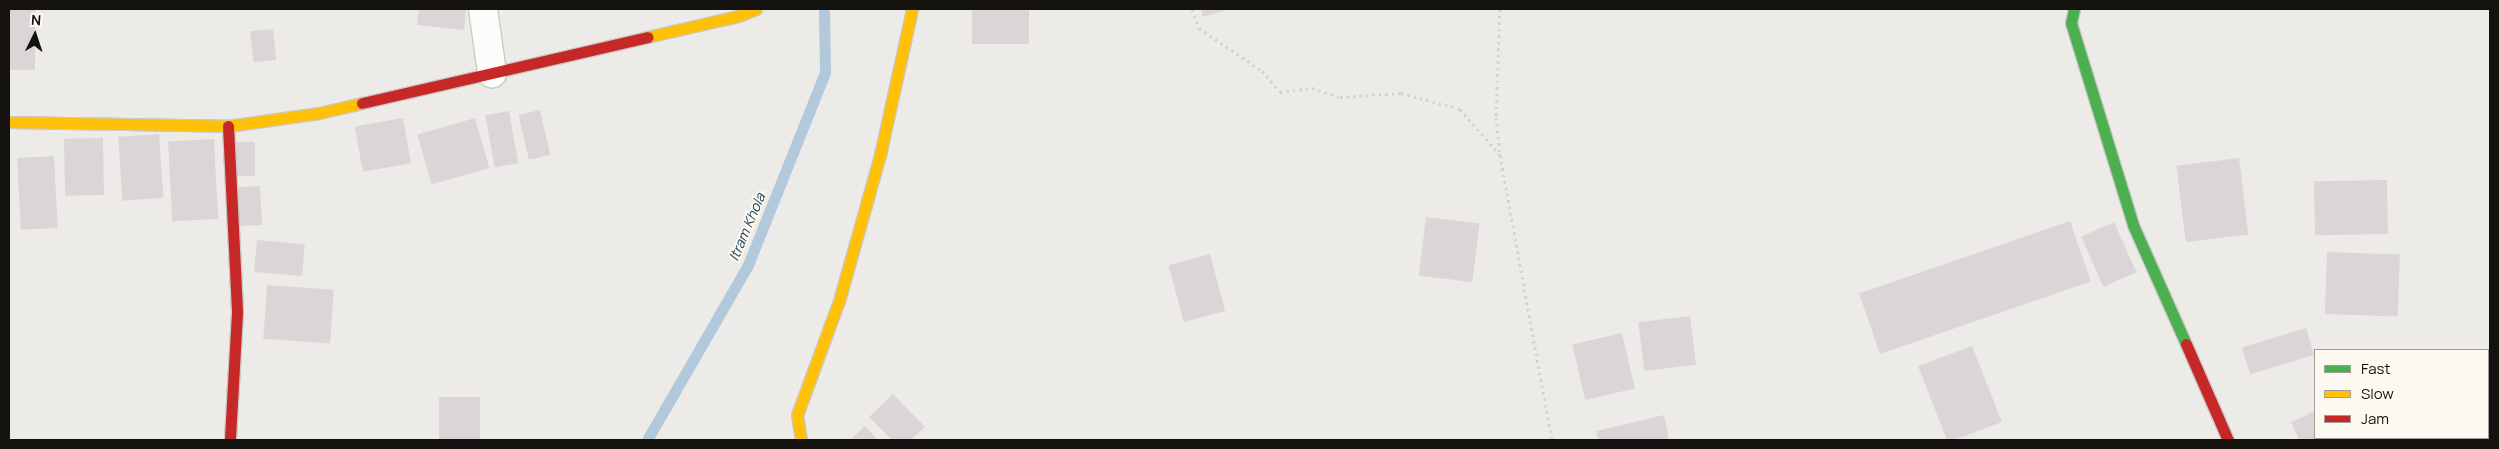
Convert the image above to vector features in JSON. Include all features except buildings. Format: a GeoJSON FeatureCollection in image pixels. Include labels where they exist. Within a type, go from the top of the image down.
{"type":"FeatureCollection","features":[{"type":"Feature","properties":{"kind":"street"},"geometry":{"type":"LineString","coordinates":[[484,9],[492,73]]}},
{"type":"Feature","properties":{"kind":"street"},"geometry":{"type":"LineString","coordinates":[[9,122],[228,126],[319,113],[738,16],[756,9]]}},
{"type":"Feature","properties":{"kind":"street"},"geometry":{"type":"LineString","coordinates":[[801,440],[798,416],[839,301],[880,155],[912,9]]}},
{"type":"Feature","properties":{"kind":"street"},"geometry":{"type":"LineString","coordinates":[[2074,9],[2071,24],[2133,225],[2228,440]]}},
{"type":"Feature","properties":{"kind":"street"},"geometry":{"type":"LineString","coordinates":[[228,126],[237,312],[230,440]]}},
{"type":"Feature","properties":{"kind":"path"},"geometry":{"type":"LineString","coordinates":[[1192,9],[1199,28],[1262,71],[1280,92],[1312,88],[1340,96],[1401,93],[1460,109],[1500,155]]}},
{"type":"Feature","properties":{"kind":"path"},"geometry":{"type":"LineString","coordinates":[[1500,9],[1496,117],[1500,155],[1552,440]]}},
{"type":"Feature","properties":{"kind":"waterway","name":"Itram Khola"},"geometry":{"type":"LineString","coordinates":[[647,440],[748,265],[825,72],[824,9]]}},
{"type":"Feature","properties":{"kind":"traffic: fast"},"geometry":{"type":"LineString","coordinates":[[2074,9],[2071,23],[2133,225],[2186,344]]}},
{"type":"Feature","properties":{"kind":"traffic: slow"},"geometry":{"type":"LineString","coordinates":[[647,37],[738,16],[756,9]]}},
{"type":"Feature","properties":{"kind":"traffic: slow"},"geometry":{"type":"LineString","coordinates":[[801,440],[797,415],[839,301],[880,155],[912,9]]}},
{"type":"Feature","properties":{"kind":"traffic: slow"},"geometry":{"type":"LineString","coordinates":[[9,122],[228,126],[319,113],[362,103]]}},
{"type":"Feature","properties":{"kind":"traffic: jam"},"geometry":{"type":"LineString","coordinates":[[362,103],[647,37]]}},
{"type":"Feature","properties":{"kind":"traffic: jam"},"geometry":{"type":"LineString","coordinates":[[228,126],[237,313],[230,440]]}},
{"type":"Feature","properties":{"kind":"traffic: jam"},"geometry":{"type":"LineString","coordinates":[[2186,344],[2228,440]]}}]}
